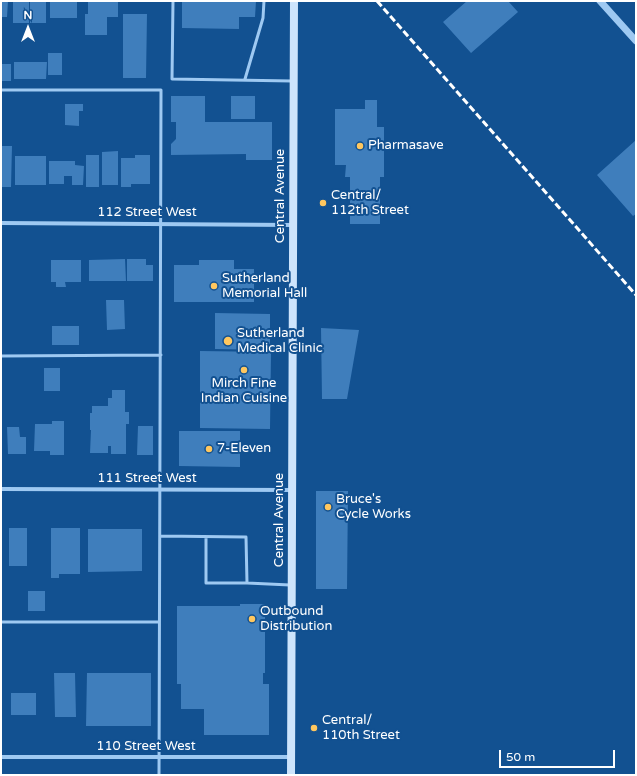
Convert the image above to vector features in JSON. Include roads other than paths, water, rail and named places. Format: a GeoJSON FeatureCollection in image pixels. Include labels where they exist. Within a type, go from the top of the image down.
{"type":"FeatureCollection","features":[{"type":"Feature","properties":{"kind":"main road","name":"Central Avenue"},"geometry":{"type":"LineString","coordinates":[[291,775],[294,1]]}},
{"type":"Feature","properties":{"kind":"street"},"geometry":{"type":"LineString","coordinates":[[600,1],[636,41]]}},
{"type":"Feature","properties":{"kind":"street","name":"112 Street West"},"geometry":{"type":"LineString","coordinates":[[1,223],[293,225]]}},
{"type":"Feature","properties":{"kind":"street","name":"111 Street West"},"geometry":{"type":"LineString","coordinates":[[1,489],[292,490]]}},
{"type":"Feature","properties":{"kind":"street","name":"110 Street West"},"geometry":{"type":"LineString","coordinates":[[1,757],[291,757]]}},
{"type":"Feature","properties":{"kind":"lane"},"geometry":{"type":"LineString","coordinates":[[173,1],[172,79],[294,81]]}},
{"type":"Feature","properties":{"kind":"lane"},"geometry":{"type":"LineString","coordinates":[[245,79],[263,18],[264,1]]}},
{"type":"Feature","properties":{"kind":"lane"},"geometry":{"type":"LineString","coordinates":[[1,90],[161,90],[162,223],[160,355],[159,775]]}},
{"type":"Feature","properties":{"kind":"lane"},"geometry":{"type":"LineString","coordinates":[[1,356],[160,355]]}},
{"type":"Feature","properties":{"kind":"lane"},"geometry":{"type":"LineString","coordinates":[[160,536],[246,537],[246,583]]}},
{"type":"Feature","properties":{"kind":"lane"},"geometry":{"type":"LineString","coordinates":[[206,537],[206,583],[292,585]]}},
{"type":"Feature","properties":{"kind":"lane"},"geometry":{"type":"LineString","coordinates":[[1,622],[159,622]]}},
{"type":"Feature","properties":{"kind":"railway"},"geometry":{"type":"LineString","coordinates":[[377,1],[636,295]]}},
{"type":"Feature","properties":{"kind":"place","name":"Pharmasave"},"geometry":{"type":"Point","coordinates":[360,146]}},
{"type":"Feature","properties":{"kind":"place","name":"Central/ 112th Street"},"geometry":{"type":"Point","coordinates":[323,203]}},
{"type":"Feature","properties":{"kind":"place","name":"Sutherland Memorial Hall"},"geometry":{"type":"Point","coordinates":[214,286]}},
{"type":"Feature","properties":{"kind":"place","name":"Sutherland Medical Clinic"},"geometry":{"type":"Point","coordinates":[228,341]}},
{"type":"Feature","properties":{"kind":"place","name":"Mirch Fine Indian Cuisine"},"geometry":{"type":"Point","coordinates":[244,370]}},
{"type":"Feature","properties":{"kind":"place","name":"7-Eleven"},"geometry":{"type":"Point","coordinates":[209,449]}},
{"type":"Feature","properties":{"kind":"place","name":"Bruce's Cycle Works"},"geometry":{"type":"Point","coordinates":[328,507]}},
{"type":"Feature","properties":{"kind":"place","name":"Outbound Distribution"},"geometry":{"type":"Point","coordinates":[252,619]}},
{"type":"Feature","properties":{"kind":"place","name":"Central/ 110th Street"},"geometry":{"type":"Point","coordinates":[314,728]}}]}
